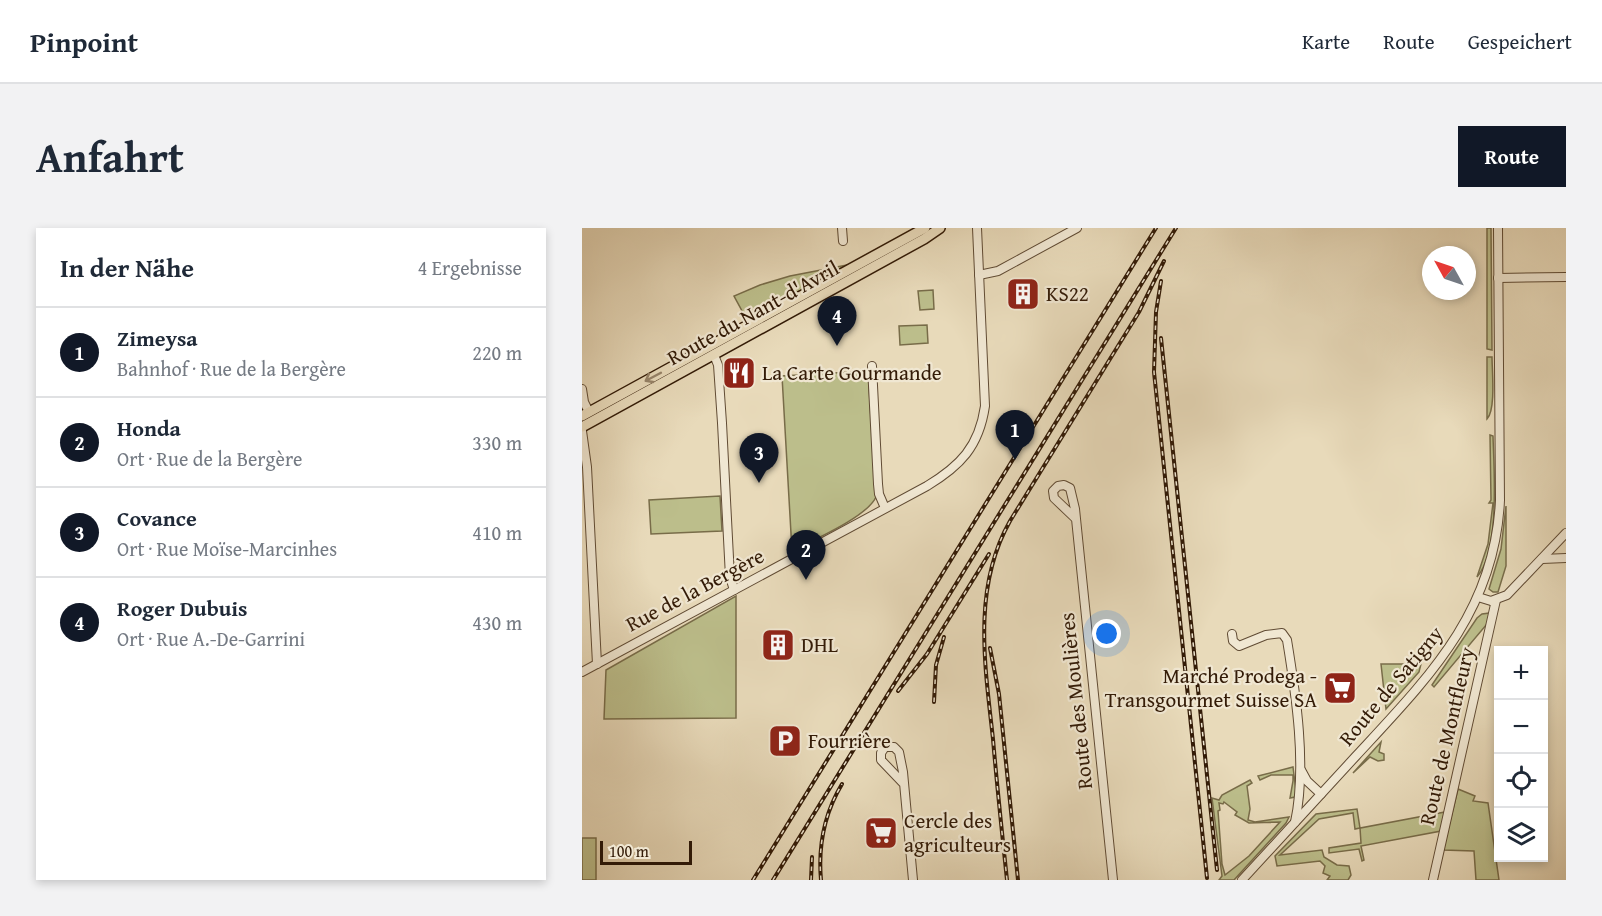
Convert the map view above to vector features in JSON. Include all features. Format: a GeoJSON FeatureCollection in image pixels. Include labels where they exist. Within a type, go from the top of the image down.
{"type":"FeatureCollection","features":[{"type":"Feature","properties":{"kind":"main road","name":"Route du Nant-d'Avril"},"geometry":{"type":"LineString","coordinates":[[585,414],[925,228]]}},
{"type":"Feature","properties":{"kind":"main road","name":"Route du Nant-d'Avril"},"geometry":{"type":"LineString","coordinates":[[582,429],[940,228]]}},
{"type":"Feature","properties":{"kind":"street"},"geometry":{"type":"LineString","coordinates":[[842,228],[843,241]]}},
{"type":"Feature","properties":{"kind":"street","name":"Rue de la Bergère"},"geometry":{"type":"LineString","coordinates":[[582,672],[885,508],[949,472],[964,458],[979,433],[984,417],[986,396],[976,228]]}},
{"type":"Feature","properties":{"kind":"street"},"geometry":{"type":"LineString","coordinates":[[979,275],[998,271],[1077,228]]}},
{"type":"Feature","properties":{"kind":"street","name":"Route de Satigny"},"geometry":{"type":"LineString","coordinates":[[1242,880],[1422,682],[1458,634],[1478,597],[1494,550],[1499,511],[1498,228]]}},
{"type":"Feature","properties":{"kind":"street"},"geometry":{"type":"LineString","coordinates":[[1498,278],[1566,277]]}},
{"type":"Feature","properties":{"kind":"street"},"geometry":{"type":"LineString","coordinates":[[714,355],[718,365],[730,577],[734,590]]}},
{"type":"Feature","properties":{"kind":"street"},"geometry":{"type":"LineString","coordinates":[[872,366],[878,484],[879,494],[885,508]]}},
{"type":"Feature","properties":{"kind":"street"},"geometry":{"type":"LineString","coordinates":[[582,389],[585,414]]}},
{"type":"Feature","properties":{"kind":"street"},"geometry":{"type":"LineString","coordinates":[[582,429],[587,467],[597,664]]}},
{"type":"Feature","properties":{"kind":"street","name":"Route des Moulières"},"geometry":{"type":"LineString","coordinates":[[1075,518],[1113,880]]}},
{"type":"Feature","properties":{"kind":"street"},"geometry":{"type":"LineString","coordinates":[[1478,597],[1491,601],[1510,593],[1566,533]]}},
{"type":"Feature","properties":{"kind":"street"},"geometry":{"type":"LineString","coordinates":[[1542,559],[1566,558]]}},
{"type":"Feature","properties":{"kind":"street","name":"Route de Montfleury"},"geometry":{"type":"LineString","coordinates":[[1433,880],[1496,600]]}},
{"type":"Feature","properties":{"kind":"street"},"geometry":{"type":"LineString","coordinates":[[1232,634],[1233,641],[1239,646],[1274,633],[1282,633],[1286,637],[1297,718],[1300,768],[1300,789],[1294,824]]}},
{"type":"Feature","properties":{"kind":"street"},"geometry":{"type":"LineString","coordinates":[[903,783],[881,760],[881,753],[885,747],[893,746],[899,752],[903,783],[913,880]]}},
{"type":"Feature","properties":{"kind":"street"},"geometry":{"type":"LineString","coordinates":[[1300,768],[1318,797]]}},
{"type":"Feature","properties":{"kind":"street"},"geometry":{"type":"LineString","coordinates":[[1300,789],[1318,797]]}},
{"type":"Feature","properties":{"kind":"green space"},"geometry":{"type":"Polygon","coordinates":[[[1487,228],[1491,228],[1492,350],[1487,349],[1487,228]]]}},
{"type":"Feature","properties":{"kind":"green space"},"geometry":{"type":"Polygon","coordinates":[[[847,265],[747,320],[734,296],[790,276],[847,265]]]}},
{"type":"Feature","properties":{"kind":"green space"},"geometry":{"type":"Polygon","coordinates":[[[933,290],[934,309],[920,310],[918,291],[933,290]]]}},
{"type":"Feature","properties":{"kind":"green space"},"geometry":{"type":"Polygon","coordinates":[[[927,325],[928,343],[900,345],[899,326],[927,325]]]}},
{"type":"Feature","properties":{"kind":"green space"},"geometry":{"type":"Polygon","coordinates":[[[1487,357],[1492,357],[1493,390],[1492,407],[1487,419],[1487,357]]]}},
{"type":"Feature","properties":{"kind":"green space"},"geometry":{"type":"Polygon","coordinates":[[[868,371],[876,497],[871,505],[851,520],[792,551],[782,376],[868,371]]]}},
{"type":"Feature","properties":{"kind":"green space"},"geometry":{"type":"Polygon","coordinates":[[[1490,435],[1493,436],[1494,510],[1489,549],[1477,577],[1488,544],[1493,503],[1489,503],[1491,500],[1490,435]]]}},
{"type":"Feature","properties":{"kind":"green space"},"geometry":{"type":"Polygon","coordinates":[[[720,496],[722,531],[651,534],[649,500],[720,496]]]}},
{"type":"Feature","properties":{"kind":"green space"},"geometry":{"type":"Polygon","coordinates":[[[1506,506],[1506,566],[1498,592],[1493,592],[1489,589],[1501,549],[1506,506]]]}},
{"type":"Feature","properties":{"kind":"green space"},"geometry":{"type":"Polygon","coordinates":[[[736,596],[736,718],[604,719],[606,670],[736,596]]]}},
{"type":"Feature","properties":{"kind":"green space"},"geometry":{"type":"Polygon","coordinates":[[[1490,613],[1487,624],[1434,687],[1432,685],[1477,618],[1482,614],[1490,613]]]}},
{"type":"Feature","properties":{"kind":"green space"},"geometry":{"type":"Polygon","coordinates":[[[1381,664],[1421,664],[1419,672],[1386,709],[1381,664]]]}},
{"type":"Feature","properties":{"kind":"green space"},"geometry":{"type":"Polygon","coordinates":[[[1381,742],[1379,752],[1384,754],[1384,760],[1378,761],[1370,757],[1353,773],[1381,742]]]}},
{"type":"Feature","properties":{"kind":"green space"},"geometry":{"type":"Polygon","coordinates":[[[1293,767],[1295,797],[1290,798],[1293,775],[1271,775],[1260,780],[1258,776],[1293,767]]]}},
{"type":"Feature","properties":{"kind":"green space"},"geometry":{"type":"Polygon","coordinates":[[[1250,780],[1252,783],[1247,786],[1250,809],[1248,820],[1255,822],[1289,817],[1234,880],[1219,880],[1222,876],[1212,798],[1219,800],[1222,795],[1250,780]],[[1224,802],[1219,803],[1222,864],[1225,875],[1249,856],[1280,822],[1249,823],[1235,815],[1237,812],[1224,802]]]}},
{"type":"Feature","properties":{"kind":"green space"},"geometry":{"type":"Polygon","coordinates":[[[1458,789],[1475,796],[1473,801],[1488,803],[1494,862],[1496,862],[1499,880],[1476,880],[1474,851],[1443,850],[1458,789]]]}},
{"type":"Feature","properties":{"kind":"green space"},"geometry":{"type":"Polygon","coordinates":[[[1357,809],[1360,828],[1355,829],[1353,813],[1319,819],[1280,855],[1322,850],[1324,857],[1337,865],[1349,866],[1351,875],[1348,880],[1327,880],[1330,876],[1323,873],[1325,866],[1320,861],[1277,866],[1275,856],[1316,814],[1357,809]]]}},
{"type":"Feature","properties":{"kind":"green space"},"geometry":{"type":"Polygon","coordinates":[[[1445,812],[1441,831],[1361,846],[1364,860],[1362,861],[1359,849],[1329,853],[1329,848],[1361,843],[1360,828],[1445,812]]]}},
{"type":"Feature","properties":{"kind":"green space"},"geometry":{"type":"Polygon","coordinates":[[[582,838],[596,838],[596,880],[582,880],[582,838]]]}},
{"type":"Feature","properties":{"kind":"railway"},"geometry":{"type":"LineString","coordinates":[[753,880],[1156,228]]}},
{"type":"Feature","properties":{"kind":"railway"},"geometry":{"type":"LineString","coordinates":[[773,880],[1176,228]]}},
{"type":"Feature","properties":{"kind":"railway"},"geometry":{"type":"LineString","coordinates":[[1007,880],[985,656],[984,628],[990,573],[998,547],[1010,521],[1139,312],[1164,261]]}},
{"type":"Feature","properties":{"kind":"railway"},"geometry":{"type":"LineString","coordinates":[[1161,281],[1156,312],[1154,372],[1207,878]]}},
{"type":"Feature","properties":{"kind":"railway"},"geometry":{"type":"LineString","coordinates":[[1161,338],[1217,870]]}},
{"type":"Feature","properties":{"kind":"railway"},"geometry":{"type":"LineString","coordinates":[[898,691],[927,654],[989,554]]}},
{"type":"Feature","properties":{"kind":"railway"},"geometry":{"type":"LineString","coordinates":[[934,702],[936,665],[944,637]]}},
{"type":"Feature","properties":{"kind":"railway"},"geometry":{"type":"LineString","coordinates":[[990,648],[999,694],[1018,880]]}},
{"type":"Feature","properties":{"kind":"railway"},"geometry":{"type":"LineString","coordinates":[[821,880],[820,855],[824,830],[831,807],[842,784]]}},
{"type":"Feature","properties":{"kind":"railway"},"geometry":{"type":"LineString","coordinates":[[811,880],[812,857]]}},
{"type":"Feature","properties":{"kind":"place","name":"KS22"},"geometry":{"type":"Point","coordinates":[1023,294]}},
{"type":"Feature","properties":{"kind":"place","name":"Roger Dubuis"},"geometry":{"type":"Point","coordinates":[837,346]}},
{"type":"Feature","properties":{"kind":"place","name":"La Carte Gourmande"},"geometry":{"type":"Point","coordinates":[739,373]}},
{"type":"Feature","properties":{"kind":"place","name":"Zimeysa"},"geometry":{"type":"Point","coordinates":[1015,460]}},
{"type":"Feature","properties":{"kind":"place","name":"Covance"},"geometry":{"type":"Point","coordinates":[759,483]}},
{"type":"Feature","properties":{"kind":"place","name":"Honda"},"geometry":{"type":"Point","coordinates":[806,580]}},
{"type":"Feature","properties":{"kind":"place","name":"DHL"},"geometry":{"type":"Point","coordinates":[778,645]}},
{"type":"Feature","properties":{"kind":"place","name":"Marché Prodega - Transgourmet Suisse SA"},"geometry":{"type":"Point","coordinates":[1340,688]}},
{"type":"Feature","properties":{"kind":"place","name":"Fourrière"},"geometry":{"type":"Point","coordinates":[785,741]}},
{"type":"Feature","properties":{"kind":"place","name":"Cercle des agriculteurs"},"geometry":{"type":"Point","coordinates":[881,833]}}]}
